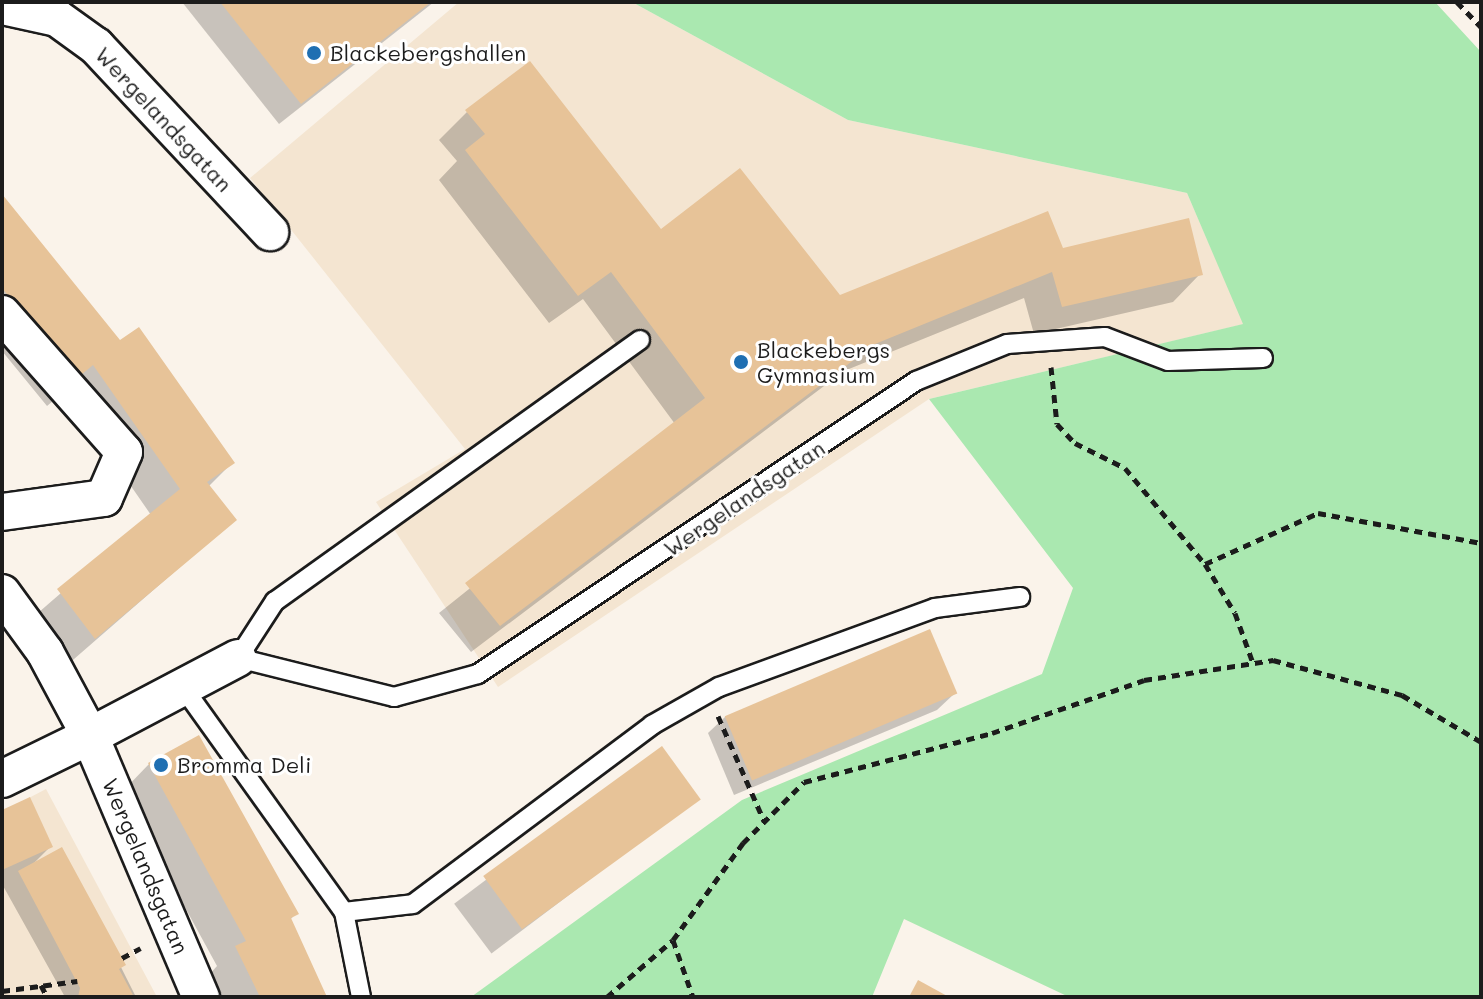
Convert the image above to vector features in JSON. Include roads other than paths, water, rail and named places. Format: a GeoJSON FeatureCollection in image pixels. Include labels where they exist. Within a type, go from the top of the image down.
{"type":"FeatureCollection","features":[{"type":"Feature","properties":{"kind":"street","name":"Wergelandsgatan"},"geometry":{"type":"LineString","coordinates":[[2,6],[57,18],[96,46],[270,232]]}},
{"type":"Feature","properties":{"kind":"street"},"geometry":{"type":"LineString","coordinates":[[2,314],[124,452],[104,498],[2,512]]}},
{"type":"Feature","properties":{"kind":"street","name":"Wergelandsgatan"},"geometry":{"type":"LineString","coordinates":[[2,593],[90,736],[201,997]]}},
{"type":"Feature","properties":{"kind":"street"},"geometry":{"type":"LineString","coordinates":[[2,779],[185,690],[238,658]]}},
{"type":"Feature","properties":{"kind":"lane","name":"Wergelandsgatan"},"geometry":{"type":"LineString","coordinates":[[238,658],[394,697],[478,674],[916,381],[1007,344],[1105,337],[1168,361],[1263,358]]}},
{"type":"Feature","properties":{"kind":"lane"},"geometry":{"type":"LineString","coordinates":[[238,658],[275,601],[640,340]]}},
{"type":"Feature","properties":{"kind":"lane"},"geometry":{"type":"LineString","coordinates":[[344,912],[413,904],[652,725],[707,693],[935,608],[1020,597]]}},
{"type":"Feature","properties":{"kind":"lane"},"geometry":{"type":"LineString","coordinates":[[185,690],[344,912],[361,997]]}},
{"type":"Feature","properties":{"kind":"place","name":"Blackebergshallen"},"geometry":{"type":"Point","coordinates":[314,53]}},
{"type":"Feature","properties":{"kind":"place","name":"Blackebergs Gymnasium"},"geometry":{"type":"Point","coordinates":[741,362]}},
{"type":"Feature","properties":{"kind":"place","name":"Bromma Deli"},"geometry":{"type":"Point","coordinates":[161,765]}}]}
